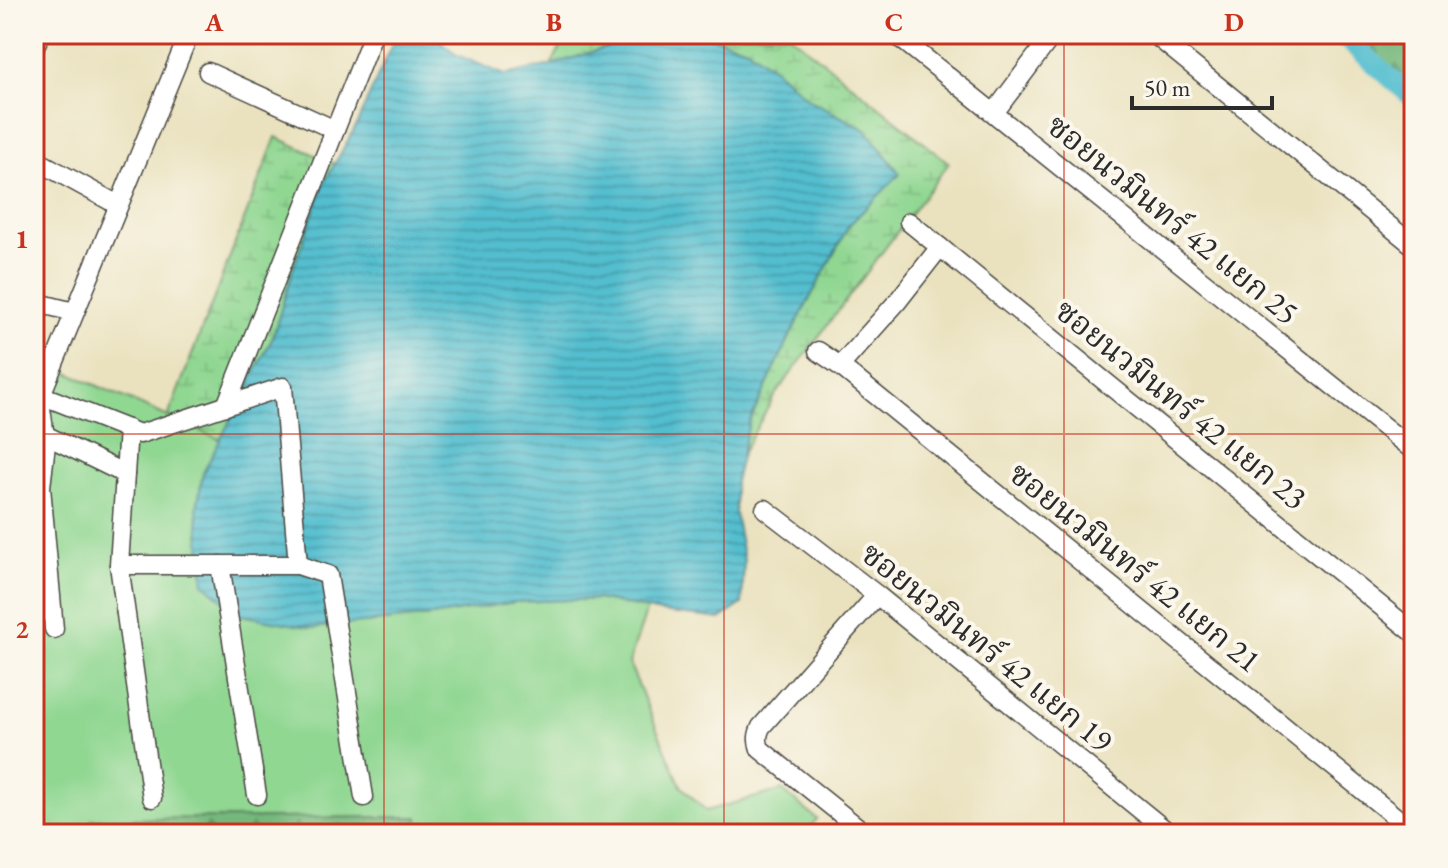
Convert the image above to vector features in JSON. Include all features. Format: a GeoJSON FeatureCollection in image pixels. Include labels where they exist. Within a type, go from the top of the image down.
{"type":"FeatureCollection","features":[{"type":"Feature","properties":{"kind":"street"},"geometry":{"type":"LineString","coordinates":[[34,49],[40,34]]}},
{"type":"Feature","properties":{"kind":"street"},"geometry":{"type":"LineString","coordinates":[[54,629],[38,470],[46,444],[41,395],[189,34]]}},
{"type":"Feature","properties":{"kind":"street"},"geometry":{"type":"LineString","coordinates":[[226,406],[373,34]]}},
{"type":"Feature","properties":{"kind":"street","name":"ซอยนวมินทร์ 42 แยก 25"},"geometry":{"type":"LineString","coordinates":[[895,34],[1414,451]]}},
{"type":"Feature","properties":{"kind":"street"},"geometry":{"type":"LineString","coordinates":[[994,113],[1053,34]]}},
{"type":"Feature","properties":{"kind":"street"},"geometry":{"type":"LineString","coordinates":[[1154,34],[1414,246]]}},
{"type":"Feature","properties":{"kind":"street"},"geometry":{"type":"LineString","coordinates":[[208,72],[335,130]]}},
{"type":"Feature","properties":{"kind":"street"},"geometry":{"type":"LineString","coordinates":[[34,159],[118,205]]}},
{"type":"Feature","properties":{"kind":"street","name":"ซอยนวมินทร์ 42 แยก 23"},"geometry":{"type":"LineString","coordinates":[[909,222],[1414,633]]}},
{"type":"Feature","properties":{"kind":"street"},"geometry":{"type":"LineString","coordinates":[[840,366],[897,302],[940,247]]}},
{"type":"Feature","properties":{"kind":"street"},"geometry":{"type":"LineString","coordinates":[[34,302],[74,312]]}},
{"type":"Feature","properties":{"kind":"street","name":"ซอยนวมินทร์ 42 แยก 21"},"geometry":{"type":"LineString","coordinates":[[818,351],[1414,832]]}},
{"type":"Feature","properties":{"kind":"street"},"geometry":{"type":"LineString","coordinates":[[41,395],[140,434],[283,387],[298,565]]}},
{"type":"Feature","properties":{"kind":"street"},"geometry":{"type":"LineString","coordinates":[[128,429],[119,565],[152,798]]}},
{"type":"Feature","properties":{"kind":"street"},"geometry":{"type":"LineString","coordinates":[[45,435],[125,474]]}},
{"type":"Feature","properties":{"kind":"street","name":"ซอยนวมินทร์ 42 แยก 19"},"geometry":{"type":"LineString","coordinates":[[765,509],[877,595],[1170,834]]}},
{"type":"Feature","properties":{"kind":"street"},"geometry":{"type":"LineString","coordinates":[[119,565],[298,565],[328,575],[364,797]]}},
{"type":"Feature","properties":{"kind":"street"},"geometry":{"type":"LineString","coordinates":[[220,565],[257,795]]}},
{"type":"Feature","properties":{"kind":"street"},"geometry":{"type":"LineString","coordinates":[[866,834],[760,749],[757,735],[877,595]]}},
{"type":"Feature","properties":{"kind":"green space"},"geometry":{"type":"Polygon","coordinates":[[[568,34],[650,34],[551,65],[568,34]]]}},
{"type":"Feature","properties":{"kind":"green space"},"geometry":{"type":"Polygon","coordinates":[[[701,34],[789,34],[949,163],[775,395],[741,456],[749,423],[793,330],[849,225],[900,174],[866,130],[808,99],[747,48],[701,34]]]}},
{"type":"Feature","properties":{"kind":"green space"},"geometry":{"type":"Polygon","coordinates":[[[1330,34],[1414,34],[1414,100],[1330,34]]]}},
{"type":"Feature","properties":{"kind":"green space"},"geometry":{"type":"Polygon","coordinates":[[[276,137],[335,164],[325,181],[294,266],[272,339],[221,440],[168,417],[276,137]]]}},
{"type":"Feature","properties":{"kind":"green space"},"geometry":{"type":"Polygon","coordinates":[[[41,361],[221,440],[203,473],[197,508],[204,583],[240,615],[366,623],[514,602],[597,599],[647,609],[629,663],[681,786],[706,811],[782,790],[817,819],[804,834],[420,834],[417,817],[92,819],[94,834],[34,834],[34,380],[41,361]]]}},
{"type":"Feature","properties":{"kind":"green space"},"geometry":{"type":"Polygon","coordinates":[[[418,817],[420,834],[94,834],[91,819],[418,817]]]}},
{"type":"Feature","properties":{"kind":"water"},"geometry":{"type":"Polygon","coordinates":[[[398,34],[432,34],[457,55],[505,75],[551,65],[650,34],[701,34],[747,48],[808,99],[866,130],[900,174],[849,225],[793,330],[749,423],[735,482],[735,513],[744,561],[742,604],[720,619],[661,612],[597,599],[514,602],[432,616],[313,628],[240,615],[204,583],[197,508],[203,473],[272,339],[325,181],[356,126],[398,34]]]}},
{"type":"Feature","properties":{"kind":"waterway"},"geometry":{"type":"LineString","coordinates":[[1341,34],[1414,99]]}}]}
